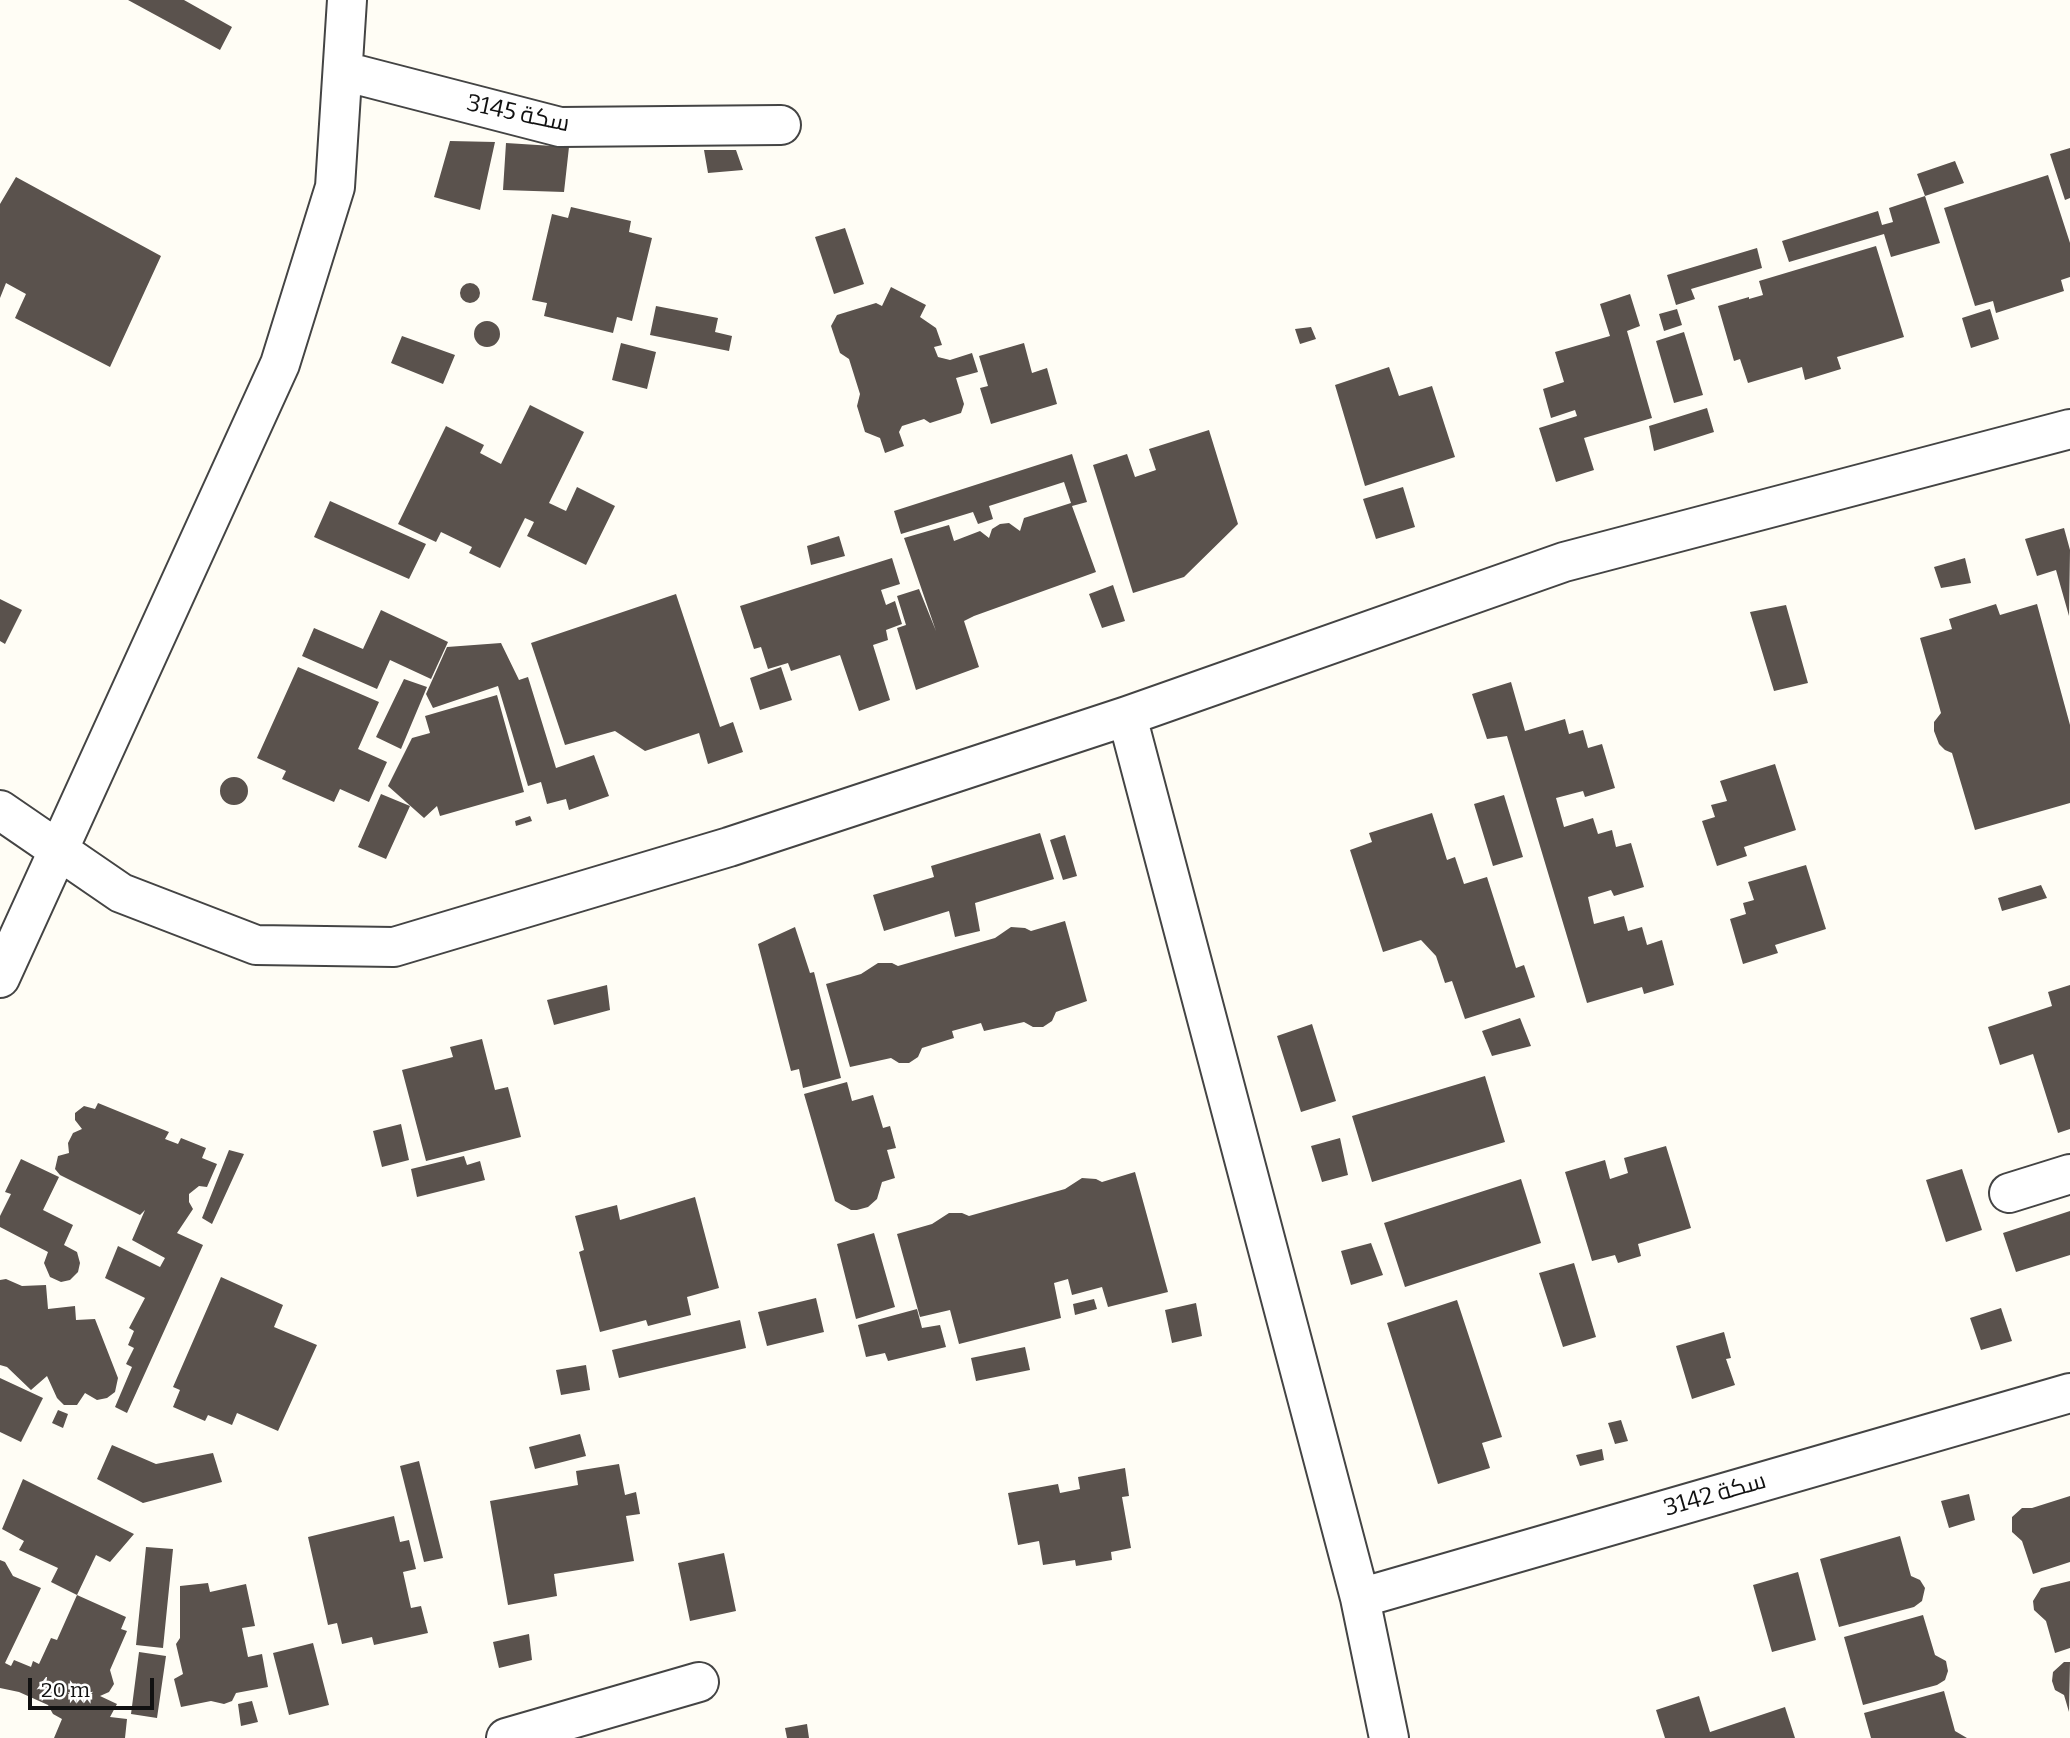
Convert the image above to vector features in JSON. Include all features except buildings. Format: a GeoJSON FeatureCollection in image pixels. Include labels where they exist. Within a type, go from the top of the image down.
{"type":"FeatureCollection","features":[{"type":"Feature","properties":{"kind":"street"},"geometry":{"type":"LineString","coordinates":[[0,978],[280,364],[335,187],[347,0]]}},
{"type":"Feature","properties":{"kind":"street","name":"سكة 3145"},"geometry":{"type":"LineString","coordinates":[[343,71],[560,127],[781,125]]}},
{"type":"Feature","properties":{"kind":"street"},"geometry":{"type":"LineString","coordinates":[[0,810],[121,892],[256,945],[394,947],[729,847],[1127,716],[1564,562],[2070,429]]}},
{"type":"Feature","properties":{"kind":"street"},"geometry":{"type":"LineString","coordinates":[[1127,716],[1360,1598],[1389,1738]]}},
{"type":"Feature","properties":{"kind":"street"},"geometry":{"type":"LineString","coordinates":[[2009,1193],[2070,1174]]}},
{"type":"Feature","properties":{"kind":"street","name":"سكة 3142"},"geometry":{"type":"LineString","coordinates":[[1360,1598],[2070,1393]]}},
{"type":"Feature","properties":{"kind":"street"},"geometry":{"type":"LineString","coordinates":[[506,1738],[699,1682]]}}]}
